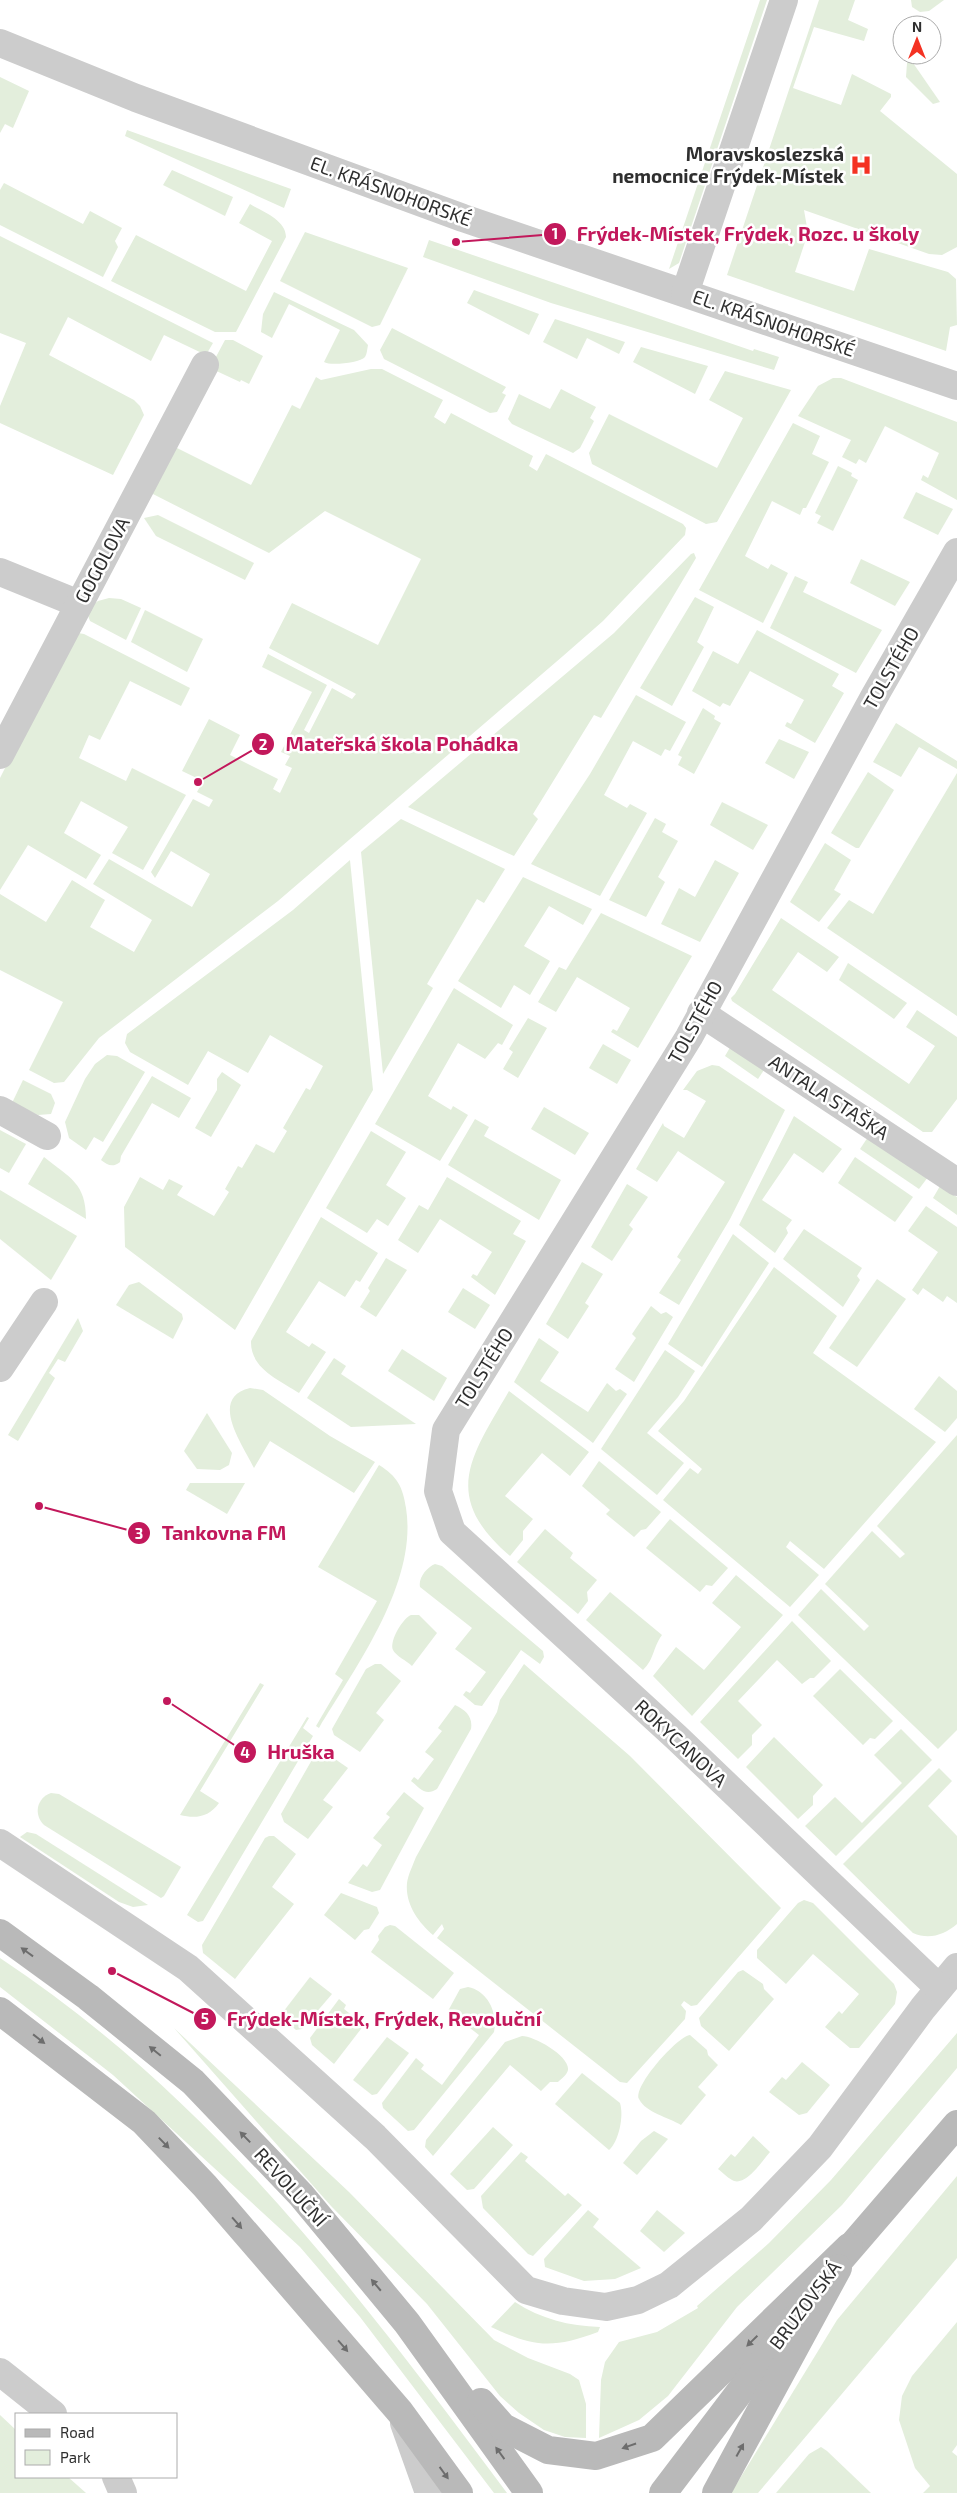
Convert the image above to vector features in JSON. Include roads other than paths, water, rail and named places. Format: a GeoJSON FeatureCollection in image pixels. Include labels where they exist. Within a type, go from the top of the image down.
{"type":"FeatureCollection","features":[{"type":"Feature","properties":{"kind":"main road","name":"REVOLUČNÍ"},"geometry":{"type":"LineString","coordinates":[[0,1933],[88,1997],[193,2082],[301,2196],[407,2322],[529,2493]]}},
{"type":"Feature","properties":{"kind":"main road"},"geometry":{"type":"LineString","coordinates":[[0,2011],[144,2122],[205,2186],[400,2412],[459,2493]]}},
{"type":"Feature","properties":{"kind":"main road","name":"BRUZOVSKÁ"},"geometry":{"type":"LineString","coordinates":[[663,2493],[849,2246],[957,2124]]}},
{"type":"Feature","properties":{"kind":"main road"},"geometry":{"type":"LineString","coordinates":[[407,2322],[503,2427],[548,2450],[596,2456],[652,2438],[849,2246]]}},
{"type":"Feature","properties":{"kind":"main road"},"geometry":{"type":"LineString","coordinates":[[716,2493],[849,2246]]}},
{"type":"Feature","properties":{"kind":"street"},"geometry":{"type":"LineString","coordinates":[[685,293],[784,0]]}},
{"type":"Feature","properties":{"kind":"street","name":"EL. KRÁSNOHORSKÉ"},"geometry":{"type":"LineString","coordinates":[[0,43],[173,112],[463,218],[957,386]]}},
{"type":"Feature","properties":{"kind":"street","name":"GOGOLOVA"},"geometry":{"type":"LineString","coordinates":[[0,755],[205,365]]}},
{"type":"Feature","properties":{"kind":"street","name":"TOLSTÉHO"},"geometry":{"type":"LineString","coordinates":[[438,1491],[446,1430],[683,1045],[869,706],[957,552]]}},
{"type":"Feature","properties":{"kind":"street"},"geometry":{"type":"LineString","coordinates":[[0,572],[78,604]]}},
{"type":"Feature","properties":{"kind":"street","name":"ANTALA STAŠKA"},"geometry":{"type":"LineString","coordinates":[[701,1013],[957,1182]]}},
{"type":"Feature","properties":{"kind":"street"},"geometry":{"type":"LineString","coordinates":[[0,1110],[48,1136]]}},
{"type":"Feature","properties":{"kind":"street"},"geometry":{"type":"LineString","coordinates":[[0,1368],[44,1302]]}},
{"type":"Feature","properties":{"kind":"street","name":"ROKYCANOVA"},"geometry":{"type":"LineString","coordinates":[[438,1491],[452,1532],[676,1737],[939,1988]]}},
{"type":"Feature","properties":{"kind":"street"},"geometry":{"type":"LineString","coordinates":[[0,1843],[188,1968],[375,2137],[526,2290],[563,2301],[606,2307],[638,2300],[669,2285],[751,2219],[820,2147],[939,1988],[957,1967]]}},
{"type":"Feature","properties":{"kind":"street"},"geometry":{"type":"LineString","coordinates":[[0,2372],[52,2413]]}},
{"type":"Feature","properties":{"kind":"street"},"geometry":{"type":"LineString","coordinates":[[400,2412],[429,2493]]}},
{"type":"Feature","properties":{"kind":"street"},"geometry":{"type":"LineString","coordinates":[[116,2478],[123,2493]]}},
{"type":"Feature","properties":{"kind":"place","name":"Moravskoslezská nemocnice Frýdek-Místek"},"geometry":{"type":"Point","coordinates":[861,165]}},
{"type":"Feature","properties":{"kind":"place","name":"Frýdek-Místek, Frýdek, Rozc. u školy"},"geometry":{"type":"Point","coordinates":[456,242]}},
{"type":"Feature","properties":{"kind":"place","name":"Mateřská škola Pohádka"},"geometry":{"type":"Point","coordinates":[198,782]}},
{"type":"Feature","properties":{"kind":"place","name":"Tankovna FM"},"geometry":{"type":"Point","coordinates":[39,1506]}},
{"type":"Feature","properties":{"kind":"place","name":"Hruška"},"geometry":{"type":"Point","coordinates":[167,1701]}},
{"type":"Feature","properties":{"kind":"place","name":"Frýdek-Místek, Frýdek, Revoluční"},"geometry":{"type":"Point","coordinates":[112,1971]}}]}
